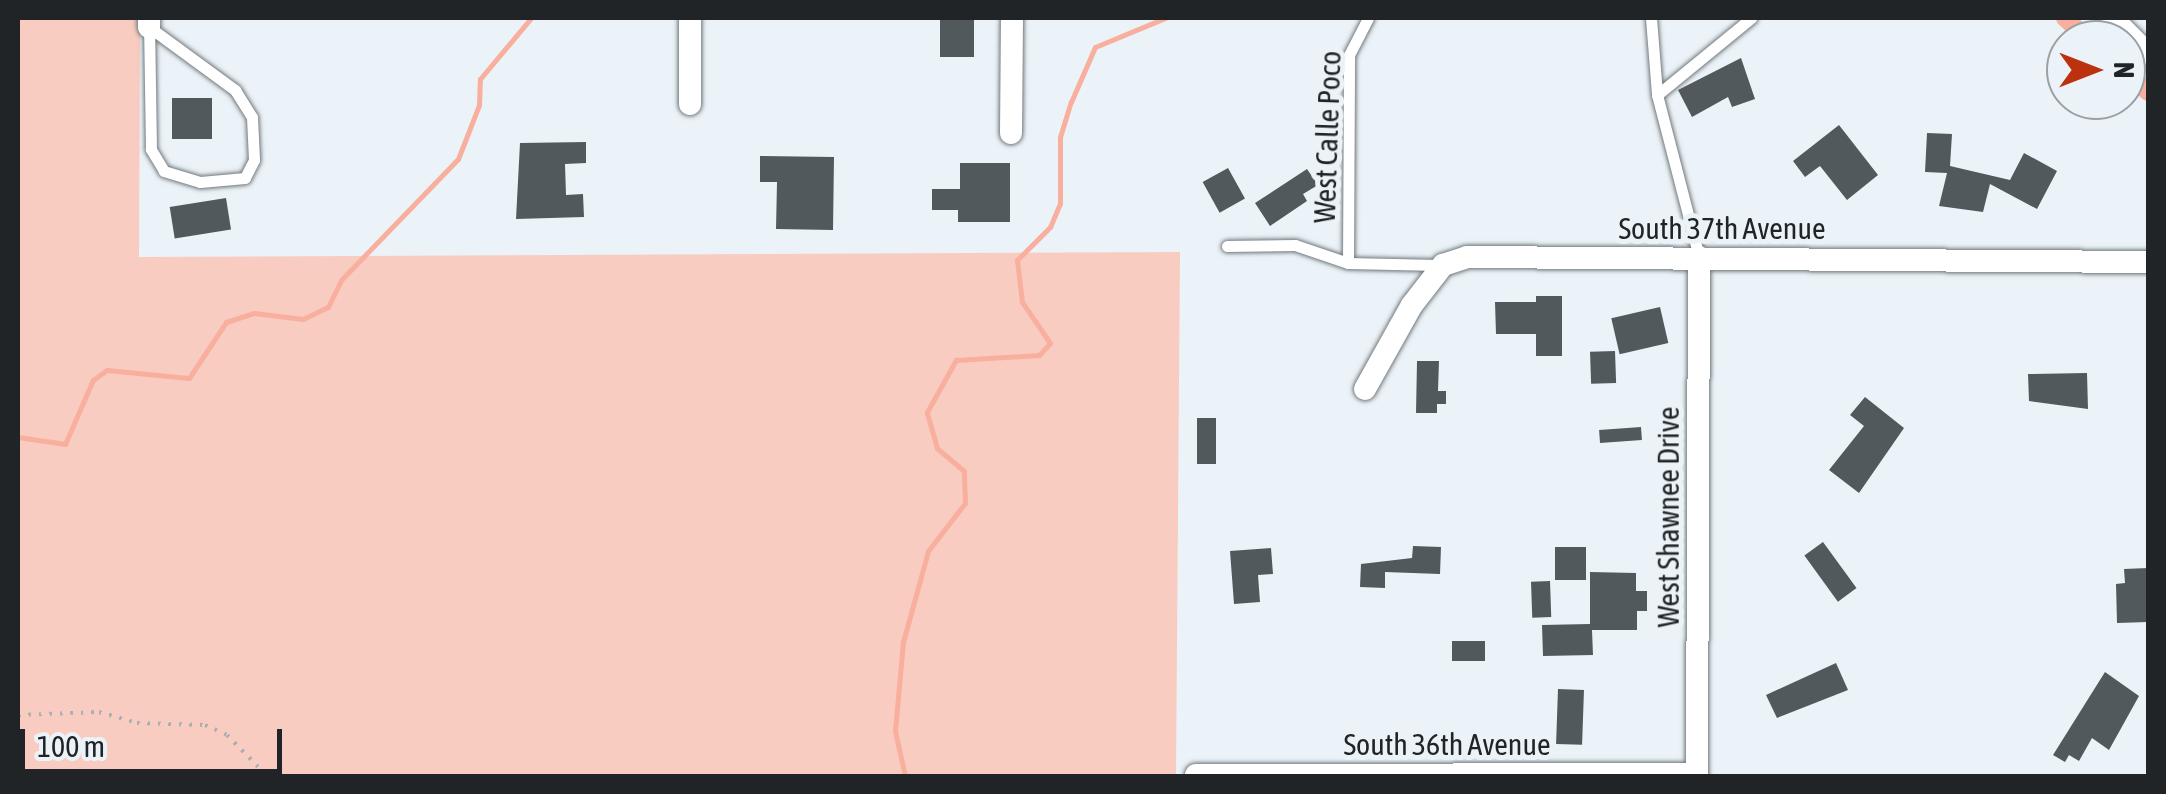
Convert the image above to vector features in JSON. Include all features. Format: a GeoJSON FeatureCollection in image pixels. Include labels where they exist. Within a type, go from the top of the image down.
{"type":"FeatureCollection","features":[{"type":"Feature","properties":{"kind":"street"},"geometry":{"type":"LineString","coordinates":[[690,18],[690,104]]}},
{"type":"Feature","properties":{"kind":"street"},"geometry":{"type":"LineString","coordinates":[[1011,133],[1012,18]]}},
{"type":"Feature","properties":{"kind":"street"},"geometry":{"type":"LineString","coordinates":[[2112,18],[2148,54]]}},
{"type":"Feature","properties":{"kind":"street","name":"South 37th Avenue"},"geometry":{"type":"LineString","coordinates":[[1443,265],[1466,257],[2148,262]]}},
{"type":"Feature","properties":{"kind":"street","name":"West Shawnee Drive"},"geometry":{"type":"LineString","coordinates":[[1697,775],[1699,257]]}},
{"type":"Feature","properties":{"kind":"street"},"geometry":{"type":"LineString","coordinates":[[1365,388],[1443,265]]}},
{"type":"Feature","properties":{"kind":"street","name":"South 36th Avenue"},"geometry":{"type":"LineString","coordinates":[[1196,775],[1697,775]]}},
{"type":"Feature","properties":{"kind":"lane","name":"West Calle Poco"},"geometry":{"type":"LineString","coordinates":[[1348,263],[1349,55],[1368,18]]}},
{"type":"Feature","properties":{"kind":"lane"},"geometry":{"type":"LineString","coordinates":[[1651,18],[1657,95],[1699,257]]}},
{"type":"Feature","properties":{"kind":"lane"},"geometry":{"type":"LineString","coordinates":[[1657,95],[1751,18]]}},
{"type":"Feature","properties":{"kind":"lane"},"geometry":{"type":"LineString","coordinates":[[149,22],[235,90],[252,116],[254,160],[245,178],[200,182],[164,171],[151,149],[149,22]]}},
{"type":"Feature","properties":{"kind":"lane"},"geometry":{"type":"LineString","coordinates":[[1227,246],[1295,244],[1348,263],[1443,265]]}},
{"type":"Feature","properties":{"kind":"path"},"geometry":{"type":"LineString","coordinates":[[18,715],[99,712],[137,723],[205,725],[227,735],[267,776]]}},
{"type":"Feature","properties":{"kind":"shaded area"},"geometry":{"type":"Polygon","coordinates":[[[18,18],[140,18],[139,257],[1180,252],[1176,776],[18,776],[18,18]]]}},
{"type":"Feature","properties":{"kind":"building"},"geometry":{"type":"Polygon","coordinates":[[[940,18],[974,18],[974,57],[940,57],[940,18]]]}},
{"type":"Feature","properties":{"kind":"building"},"geometry":{"type":"Polygon","coordinates":[[[1741,58],[1755,99],[1732,107],[1728,97],[1692,117],[1678,90],[1741,58]]]}},
{"type":"Feature","properties":{"kind":"building"},"geometry":{"type":"Polygon","coordinates":[[[172,98],[212,98],[212,139],[172,139],[172,98]]]}},
{"type":"Feature","properties":{"kind":"building"},"geometry":{"type":"Polygon","coordinates":[[[1839,125],[1878,175],[1847,200],[1820,166],[1805,177],[1793,161],[1839,125]]]}},
{"type":"Feature","properties":{"kind":"building"},"geometry":{"type":"Polygon","coordinates":[[[1927,133],[1952,134],[1950,166],[2010,180],[2024,153],[2057,171],[2037,209],[1990,184],[1983,212],[1939,206],[1947,173],[1925,172],[1927,133]]]}},
{"type":"Feature","properties":{"kind":"building"},"geometry":{"type":"Polygon","coordinates":[[[586,142],[586,163],[565,164],[566,195],[583,194],[584,217],[516,219],[520,143],[586,142]]]}},
{"type":"Feature","properties":{"kind":"building"},"geometry":{"type":"Polygon","coordinates":[[[760,156],[834,157],[833,230],[776,229],[777,182],[760,182],[760,156]]]}},
{"type":"Feature","properties":{"kind":"building"},"geometry":{"type":"Polygon","coordinates":[[[960,163],[1010,163],[1010,222],[958,222],[958,210],[932,210],[932,189],[960,189],[960,163]]]}},
{"type":"Feature","properties":{"kind":"building"},"geometry":{"type":"Polygon","coordinates":[[[1228,168],[1245,199],[1220,213],[1203,182],[1228,168]]]}},
{"type":"Feature","properties":{"kind":"building"},"geometry":{"type":"Polygon","coordinates":[[[1307,169],[1318,185],[1303,194],[1307,201],[1270,226],[1255,203],[1307,169]]]}},
{"type":"Feature","properties":{"kind":"building"},"geometry":{"type":"Polygon","coordinates":[[[226,198],[231,230],[175,239],[170,207],[226,198]]]}},
{"type":"Feature","properties":{"kind":"building"},"geometry":{"type":"Polygon","coordinates":[[[1536,296],[1562,296],[1562,356],[1536,356],[1536,334],[1496,334],[1495,302],[1536,302],[1536,296]]]}},
{"type":"Feature","properties":{"kind":"building"},"geometry":{"type":"Polygon","coordinates":[[[1660,307],[1668,343],[1620,354],[1611,318],[1660,307]]]}},
{"type":"Feature","properties":{"kind":"building"},"geometry":{"type":"Polygon","coordinates":[[[1615,351],[1616,383],[1591,384],[1590,352],[1615,351]]]}},
{"type":"Feature","properties":{"kind":"building"},"geometry":{"type":"Polygon","coordinates":[[[1417,361],[1439,361],[1438,391],[1446,391],[1446,404],[1437,404],[1437,413],[1416,413],[1417,361]]]}},
{"type":"Feature","properties":{"kind":"building"},"geometry":{"type":"Polygon","coordinates":[[[2087,373],[2088,409],[2029,401],[2028,374],[2087,373]]]}},
{"type":"Feature","properties":{"kind":"building"},"geometry":{"type":"Polygon","coordinates":[[[1865,397],[1904,428],[1859,493],[1829,470],[1864,426],[1850,415],[1865,397]]]}},
{"type":"Feature","properties":{"kind":"building"},"geometry":{"type":"Polygon","coordinates":[[[1197,418],[1216,418],[1216,464],[1197,464],[1197,418]]]}},
{"type":"Feature","properties":{"kind":"building"},"geometry":{"type":"Polygon","coordinates":[[[1641,427],[1642,440],[1600,443],[1599,430],[1641,427]]]}},
{"type":"Feature","properties":{"kind":"building"},"geometry":{"type":"Polygon","coordinates":[[[1823,542],[1857,588],[1838,602],[1804,556],[1823,542]]]}},
{"type":"Feature","properties":{"kind":"building"},"geometry":{"type":"Polygon","coordinates":[[[1413,546],[1441,547],[1440,574],[1385,572],[1385,588],[1360,587],[1361,564],[1412,558],[1413,546]]]}},
{"type":"Feature","properties":{"kind":"building"},"geometry":{"type":"Polygon","coordinates":[[[1555,547],[1586,547],[1586,580],[1555,580],[1555,547]]]}},
{"type":"Feature","properties":{"kind":"building"},"geometry":{"type":"Polygon","coordinates":[[[1271,548],[1273,574],[1258,575],[1260,602],[1234,604],[1230,551],[1271,548]]]}},
{"type":"Feature","properties":{"kind":"building"},"geometry":{"type":"Polygon","coordinates":[[[2148,568],[2148,622],[2117,623],[2116,584],[2125,583],[2124,569],[2148,568]]]}},
{"type":"Feature","properties":{"kind":"building"},"geometry":{"type":"Polygon","coordinates":[[[1590,572],[1636,573],[1636,591],[1647,591],[1647,611],[1637,611],[1637,630],[1592,630],[1593,655],[1543,656],[1542,625],[1590,624],[1590,572]]]}},
{"type":"Feature","properties":{"kind":"building"},"geometry":{"type":"Polygon","coordinates":[[[1550,581],[1551,617],[1532,618],[1531,582],[1550,581]]]}},
{"type":"Feature","properties":{"kind":"building"},"geometry":{"type":"Polygon","coordinates":[[[1452,641],[1485,641],[1485,661],[1452,661],[1452,641]]]}},
{"type":"Feature","properties":{"kind":"building"},"geometry":{"type":"Polygon","coordinates":[[[1836,663],[1848,690],[1777,718],[1766,695],[1836,663]]]}},
{"type":"Feature","properties":{"kind":"building"},"geometry":{"type":"Polygon","coordinates":[[[2105,672],[2139,696],[2109,750],[2092,738],[2079,761],[2069,755],[2065,762],[2053,755],[2105,672]]]}},
{"type":"Feature","properties":{"kind":"building"},"geometry":{"type":"Polygon","coordinates":[[[1558,689],[1584,690],[1582,745],[1556,744],[1558,689]]]}},
{"type":"Feature","properties":{"kind":"waterway"},"geometry":{"type":"LineString","coordinates":[[18,437],[65,444],[93,380],[107,370],[189,378],[226,322],[254,313],[303,319],[328,307],[341,280],[458,159],[479,105],[480,79],[531,18]]}},
{"type":"Feature","properties":{"kind":"waterway"},"geometry":{"type":"LineString","coordinates":[[905,776],[895,731],[903,642],[928,551],[965,503],[964,471],[937,448],[927,412],[956,360],[1039,355],[1050,343],[1022,302],[1017,260],[1050,227],[1060,203],[1060,137],[1071,102],[1095,47],[1165,18]]}}]}
